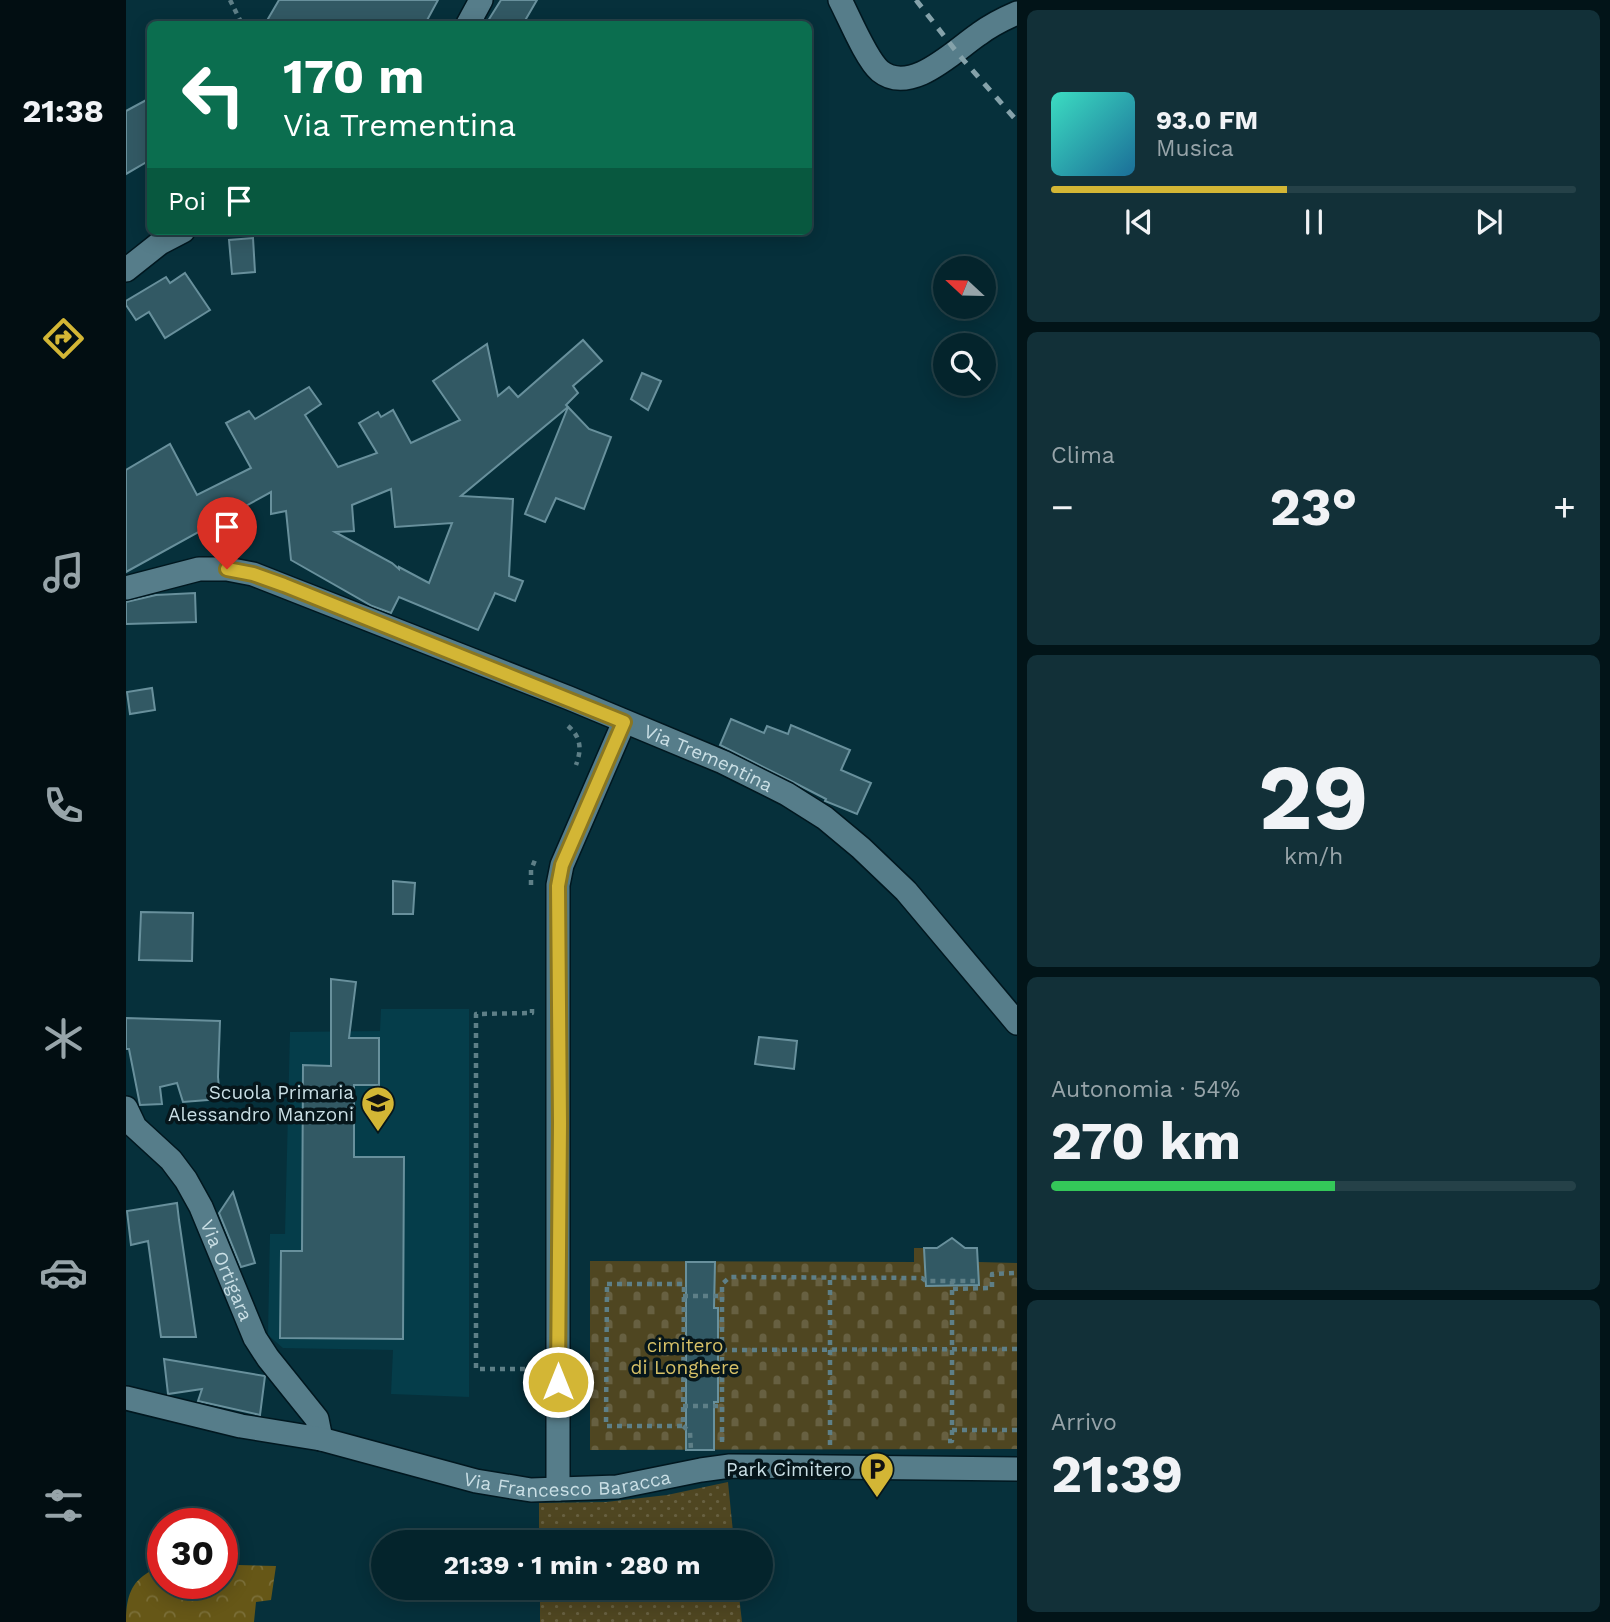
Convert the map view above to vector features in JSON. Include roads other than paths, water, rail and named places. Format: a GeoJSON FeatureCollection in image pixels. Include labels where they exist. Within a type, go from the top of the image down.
{"type":"FeatureCollection","features":[{"type":"Feature","properties":{"kind":"street"},"geometry":{"type":"LineString","coordinates":[[470,21],[481,0]]}},
{"type":"Feature","properties":{"kind":"street"},"geometry":{"type":"LineString","coordinates":[[840,0],[871,60],[881,72],[897,77],[922,74],[997,22],[1017,13]]}},
{"type":"Feature","properties":{"kind":"street"},"geometry":{"type":"LineString","coordinates":[[126,270],[160,243],[175,235]]}},
{"type":"Feature","properties":{"kind":"street","name":"Via Trementina"},"geometry":{"type":"LineString","coordinates":[[126,588],[199,569],[227,569],[253,574],[569,698],[723,762],[787,794],[825,818],[861,848],[906,891],[1017,1023]]}},
{"type":"Feature","properties":{"kind":"street"},"geometry":{"type":"LineString","coordinates":[[558,1489],[558,886],[562,865],[624,722]]}},
{"type":"Feature","properties":{"kind":"street","name":"Via Ortigara"},"geometry":{"type":"LineString","coordinates":[[126,1108],[135,1126],[171,1160],[186,1180],[201,1207],[255,1338],[317,1419],[321,1439]]}},
{"type":"Feature","properties":{"kind":"street","name":"Via Francesco Baracca"},"geometry":{"type":"LineString","coordinates":[[126,1398],[241,1426],[321,1439],[476,1481],[531,1489],[617,1487],[730,1466],[1017,1469]]}},
{"type":"Feature","properties":{"kind":"railway"},"geometry":{"type":"LineString","coordinates":[[916,0],[959,55],[1017,121]]}},
{"type":"Feature","properties":{"kind":"place","name":"Scuola Primaria Alessandro Manzoni"},"geometry":{"type":"Point","coordinates":[378,1133]}},
{"type":"Feature","properties":{"kind":"place","name":"Park Cimitero"},"geometry":{"type":"Point","coordinates":[877,1499]}},
{"type":"Feature","properties":{"kind":"park label","name":"cimitero di Longhere"},"geometry":{"type":"Point","coordinates":[685,1356]}}]}
